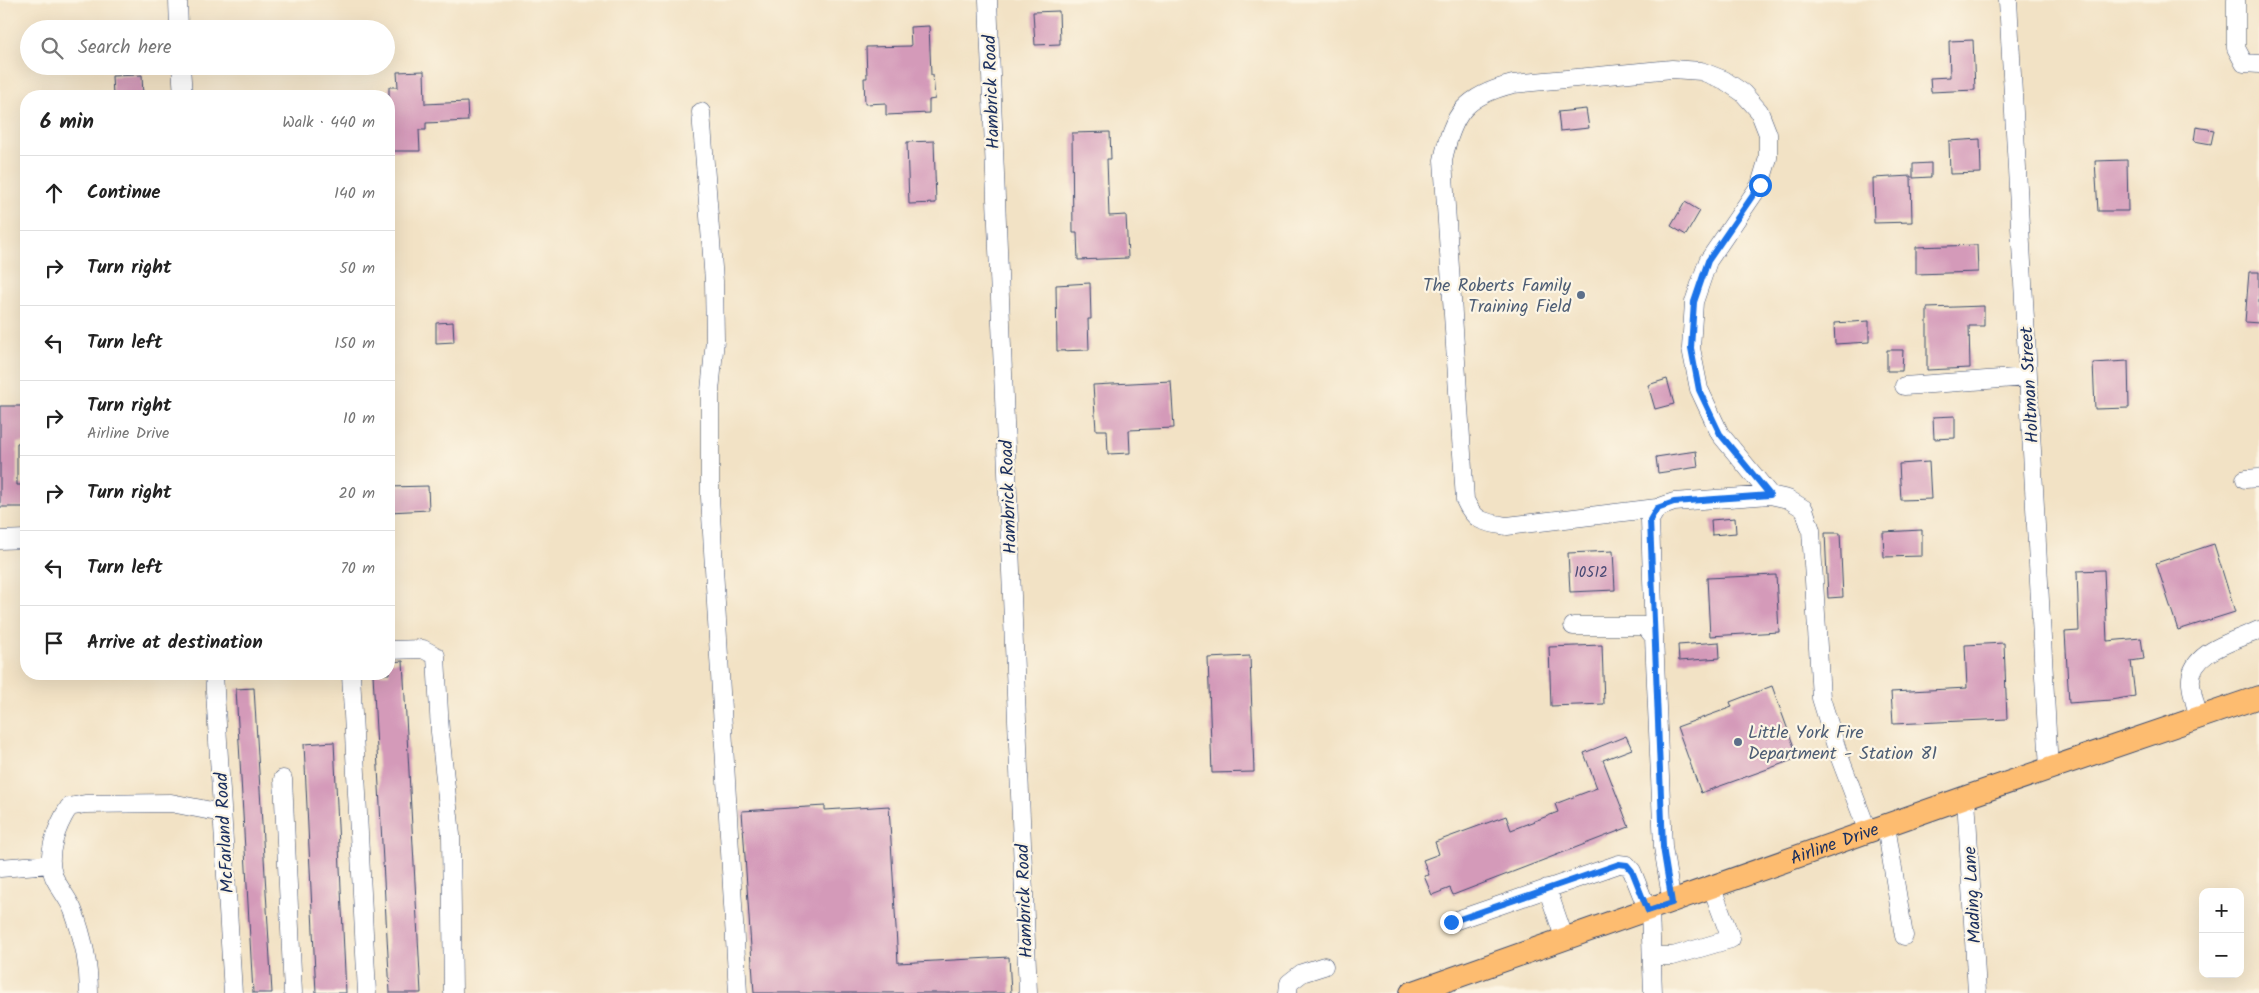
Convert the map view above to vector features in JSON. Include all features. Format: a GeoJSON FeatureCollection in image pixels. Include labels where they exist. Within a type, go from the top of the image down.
{"type":"FeatureCollection","features":[{"type":"Feature","properties":{"kind":"main road","name":"Airline Drive"},"geometry":{"type":"LineString","coordinates":[[1411,993],[1672,903],[1966,797],[2259,697]]}},
{"type":"Feature","properties":{"kind":"street"},"geometry":{"type":"LineString","coordinates":[[178,0],[179,20]]}},
{"type":"Feature","properties":{"kind":"street","name":"Hambrick Road"},"geometry":{"type":"LineString","coordinates":[[988,0],[1028,993]]}},
{"type":"Feature","properties":{"kind":"street","name":"Holtman Street"},"geometry":{"type":"LineString","coordinates":[[2008,0],[2049,770]]}},
{"type":"Feature","properties":{"kind":"street"},"geometry":{"type":"LineString","coordinates":[[2236,0],[2236,48],[2238,55],[2244,63],[2259,64]]}},
{"type":"Feature","properties":{"kind":"street"},"geometry":{"type":"LineString","coordinates":[[1770,495],[1720,434],[1699,390],[1691,348],[1694,302],[1708,261],[1760,185],[1768,158],[1768,134],[1759,111],[1743,93],[1724,80],[1701,71],[1672,69],[1513,84],[1490,90],[1476,98],[1457,115],[1448,135],[1443,160],[1465,500],[1471,514],[1486,523],[1507,526],[1657,508],[1674,502],[1770,495],[1788,499],[1804,509],[1811,530],[1821,698],[1838,753],[1877,829],[1904,936]]}},
{"type":"Feature","properties":{"kind":"street"},"geometry":{"type":"LineString","coordinates":[[182,75],[183,90]]}},
{"type":"Feature","properties":{"kind":"street"},"geometry":{"type":"LineString","coordinates":[[701,112],[714,281],[715,340],[710,391],[710,497],[738,993]]}},
{"type":"Feature","properties":{"kind":"street"},"geometry":{"type":"LineString","coordinates":[[1904,386],[2028,377]]}},
{"type":"Feature","properties":{"kind":"street"},"geometry":{"type":"LineString","coordinates":[[1657,508],[1650,520],[1654,638],[1663,847],[1672,903]]}},
{"type":"Feature","properties":{"kind":"street"},"geometry":{"type":"LineString","coordinates":[[0,540],[20,539]]}},
{"type":"Feature","properties":{"kind":"street"},"geometry":{"type":"LineString","coordinates":[[1573,626],[1645,626],[1654,638]]}},
{"type":"Feature","properties":{"kind":"street"},"geometry":{"type":"LineString","coordinates":[[2199,718],[2191,683],[2193,666],[2201,657],[2259,630]]}},
{"type":"Feature","properties":{"kind":"street"},"geometry":{"type":"LineString","coordinates":[[395,650],[422,649],[436,656],[440,732],[451,836],[453,993]]}},
{"type":"Feature","properties":{"kind":"street","name":"McFarland Road"},"geometry":{"type":"LineString","coordinates":[[214,680],[234,993]]}},
{"type":"Feature","properties":{"kind":"street"},"geometry":{"type":"LineString","coordinates":[[351,680],[367,993]]}},
{"type":"Feature","properties":{"kind":"street"},"geometry":{"type":"LineString","coordinates":[[283,779],[293,993]]}},
{"type":"Feature","properties":{"kind":"street","name":"Mading Lane"},"geometry":{"type":"LineString","coordinates":[[1966,797],[1978,993]]}},
{"type":"Feature","properties":{"kind":"street"},"geometry":{"type":"LineString","coordinates":[[89,993],[89,967],[73,911],[55,878],[51,864],[53,844],[60,820],[69,808],[85,804],[171,803],[222,812]]}},
{"type":"Feature","properties":{"kind":"street"},"geometry":{"type":"LineString","coordinates":[[0,868],[51,864]]}},
{"type":"Feature","properties":{"kind":"street"},"geometry":{"type":"LineString","coordinates":[[1451,922],[1619,864],[1627,865],[1632,871],[1649,911],[1652,993]]}},
{"type":"Feature","properties":{"kind":"street"},"geometry":{"type":"LineString","coordinates":[[1548,888],[1565,940]]}},
{"type":"Feature","properties":{"kind":"street"},"geometry":{"type":"LineString","coordinates":[[1652,956],[1673,956],[1731,939],[1712,888]]}},
{"type":"Feature","properties":{"kind":"street"},"geometry":{"type":"LineString","coordinates":[[1288,993],[1289,983],[1302,973],[1324,966]]}},
{"type":"Feature","properties":{"kind":"building"},"geometry":{"type":"Polygon","coordinates":[[[1059,11],[1060,44],[1035,45],[1033,12],[1059,11]]]}},
{"type":"Feature","properties":{"kind":"building"},"geometry":{"type":"Polygon","coordinates":[[[929,26],[931,75],[933,75],[935,99],[929,100],[929,113],[886,115],[886,103],[865,104],[864,78],[867,78],[866,47],[911,46],[910,27],[929,26]]]}},
{"type":"Feature","properties":{"kind":"building"},"geometry":{"type":"Polygon","coordinates":[[[1973,40],[1975,90],[1931,92],[1930,78],[1950,77],[1949,41],[1973,40]]]}},
{"type":"Feature","properties":{"kind":"building"},"geometry":{"type":"Polygon","coordinates":[[[424,71],[425,104],[467,102],[468,121],[426,123],[426,130],[419,130],[420,151],[395,151],[395,90],[389,90],[389,87],[398,87],[397,72],[424,71]]]}},
{"type":"Feature","properties":{"kind":"building"},"geometry":{"type":"Polygon","coordinates":[[[142,75],[143,90],[113,90],[112,76],[142,75]]]}},
{"type":"Feature","properties":{"kind":"building"},"geometry":{"type":"Polygon","coordinates":[[[1586,109],[1589,128],[1560,131],[1558,112],[1586,109]]]}},
{"type":"Feature","properties":{"kind":"building"},"geometry":{"type":"Polygon","coordinates":[[[2196,127],[2214,130],[2211,144],[2194,141],[2196,127]]]}},
{"type":"Feature","properties":{"kind":"building"},"geometry":{"type":"Polygon","coordinates":[[[1110,132],[1111,159],[1107,159],[1109,216],[1126,215],[1128,258],[1078,260],[1077,233],[1073,233],[1072,133],[1110,132]]]}},
{"type":"Feature","properties":{"kind":"building"},"geometry":{"type":"Polygon","coordinates":[[[1980,139],[1981,173],[1950,174],[1949,141],[1980,139]]]}},
{"type":"Feature","properties":{"kind":"building"},"geometry":{"type":"Polygon","coordinates":[[[934,141],[936,203],[909,204],[907,142],[934,141]]]}},
{"type":"Feature","properties":{"kind":"building"},"geometry":{"type":"Polygon","coordinates":[[[2127,160],[2128,211],[2098,211],[2095,161],[2127,160]]]}},
{"type":"Feature","properties":{"kind":"building"},"geometry":{"type":"Polygon","coordinates":[[[1931,163],[1931,177],[1913,178],[1913,164],[1931,163]]]}},
{"type":"Feature","properties":{"kind":"building"},"geometry":{"type":"Polygon","coordinates":[[[1911,176],[1912,222],[1874,223],[1873,178],[1911,176]]]}},
{"type":"Feature","properties":{"kind":"building"},"geometry":{"type":"Polygon","coordinates":[[[1685,202],[1700,211],[1686,235],[1671,226],[1685,202]]]}},
{"type":"Feature","properties":{"kind":"building"},"geometry":{"type":"Polygon","coordinates":[[[1977,245],[1978,272],[1916,274],[1916,247],[1977,245]]]}},
{"type":"Feature","properties":{"kind":"building"},"geometry":{"type":"Polygon","coordinates":[[[2249,272],[2259,272],[2259,323],[2245,322],[2249,272]]]}},
{"type":"Feature","properties":{"kind":"building"},"geometry":{"type":"Polygon","coordinates":[[[1090,283],[1091,319],[1088,319],[1089,350],[1057,351],[1056,285],[1090,283]]]}},
{"type":"Feature","properties":{"kind":"building"},"geometry":{"type":"Polygon","coordinates":[[[1984,306],[1984,326],[1969,326],[1970,368],[1927,370],[1927,308],[1984,306]]]}},
{"type":"Feature","properties":{"kind":"building"},"geometry":{"type":"Polygon","coordinates":[[[1869,321],[1869,342],[1835,344],[1834,323],[1869,321]]]}},
{"type":"Feature","properties":{"kind":"building"},"geometry":{"type":"Polygon","coordinates":[[[453,322],[454,342],[436,343],[436,323],[453,322]]]}},
{"type":"Feature","properties":{"kind":"building"},"geometry":{"type":"Polygon","coordinates":[[[1887,350],[1903,350],[1902,371],[1887,371],[1887,350]]]}},
{"type":"Feature","properties":{"kind":"building"},"geometry":{"type":"Polygon","coordinates":[[[2128,361],[2129,408],[2095,409],[2093,363],[2128,361]]]}},
{"type":"Feature","properties":{"kind":"building"},"geometry":{"type":"Polygon","coordinates":[[[1667,379],[1674,404],[1655,409],[1648,385],[1667,379]]]}},
{"type":"Feature","properties":{"kind":"building"},"geometry":{"type":"Polygon","coordinates":[[[1171,381],[1174,428],[1129,430],[1130,453],[1108,454],[1107,430],[1096,430],[1093,385],[1171,381]]]}},
{"type":"Feature","properties":{"kind":"building"},"geometry":{"type":"Polygon","coordinates":[[[0,406],[20,406],[20,443],[17,443],[17,485],[20,485],[20,507],[0,507],[0,406]]]}},
{"type":"Feature","properties":{"kind":"building"},"geometry":{"type":"Polygon","coordinates":[[[1955,416],[1955,438],[1934,439],[1933,417],[1955,416]]]}},
{"type":"Feature","properties":{"kind":"building"},"geometry":{"type":"Polygon","coordinates":[[[1696,451],[1698,467],[1658,473],[1656,457],[1696,451]]]}},
{"type":"Feature","properties":{"kind":"building"},"geometry":{"type":"Polygon","coordinates":[[[1929,462],[1931,499],[1901,500],[1899,464],[1929,462]]]}},
{"type":"Feature","properties":{"kind":"building"},"geometry":{"type":"Polygon","coordinates":[[[428,486],[429,510],[395,512],[395,487],[428,486]]]}},
{"type":"Feature","properties":{"kind":"building"},"geometry":{"type":"Polygon","coordinates":[[[1735,518],[1736,533],[1712,535],[1711,520],[1735,518]]]}},
{"type":"Feature","properties":{"kind":"building"},"geometry":{"type":"Polygon","coordinates":[[[1922,530],[1922,556],[1884,557],[1883,532],[1922,530]]]}},
{"type":"Feature","properties":{"kind":"building"},"geometry":{"type":"Polygon","coordinates":[[[1825,533],[1840,533],[1843,597],[1828,598],[1825,533]]]}},
{"type":"Feature","properties":{"kind":"building"},"geometry":{"type":"Polygon","coordinates":[[[2214,544],[2235,612],[2178,630],[2156,563],[2214,544]]]}},
{"type":"Feature","properties":{"kind":"building"},"geometry":{"type":"Polygon","coordinates":[[[1613,551],[1615,590],[1570,592],[1568,553],[1613,551]]]}},
{"type":"Feature","properties":{"kind":"building"},"geometry":{"type":"Polygon","coordinates":[[[2104,570],[2107,641],[2141,638],[2144,659],[2131,661],[2135,696],[2069,703],[2065,632],[2079,631],[2077,571],[2104,570]]]}},
{"type":"Feature","properties":{"kind":"building"},"geometry":{"type":"Polygon","coordinates":[[[1776,575],[1779,632],[1710,636],[1707,578],[1776,575]]]}},
{"type":"Feature","properties":{"kind":"building"},"geometry":{"type":"Polygon","coordinates":[[[1719,642],[1720,658],[1679,661],[1678,645],[1719,642]]]}},
{"type":"Feature","properties":{"kind":"building"},"geometry":{"type":"Polygon","coordinates":[[[2004,643],[2007,719],[1893,724],[1891,692],[1967,688],[1965,645],[2004,643]]]}},
{"type":"Feature","properties":{"kind":"building"},"geometry":{"type":"Polygon","coordinates":[[[1602,645],[1604,704],[1551,706],[1549,647],[1602,645]]]}},
{"type":"Feature","properties":{"kind":"building"},"geometry":{"type":"Polygon","coordinates":[[[1250,656],[1254,772],[1212,773],[1208,658],[1250,656]]]}},
{"type":"Feature","properties":{"kind":"building"},"geometry":{"type":"Polygon","coordinates":[[[403,661],[421,993],[390,993],[373,680],[395,680],[395,662],[403,661]]]}},
{"type":"Feature","properties":{"kind":"building","name":"Little York Fire Department - Station 81"},"geometry":{"type":"Polygon","coordinates":[[[1772,686],[1798,758],[1701,793],[1677,727],[1732,707],[1730,702],[1772,686]]]}},
{"type":"Feature","properties":{"kind":"building"},"geometry":{"type":"Polygon","coordinates":[[[254,688],[272,993],[253,993],[236,689],[254,688]]]}},
{"type":"Feature","properties":{"kind":"building"},"geometry":{"type":"Polygon","coordinates":[[[1626,736],[1632,749],[1603,760],[1629,827],[1453,895],[1450,888],[1432,895],[1424,876],[1429,875],[1423,860],[1439,854],[1435,842],[1506,816],[1511,830],[1558,812],[1555,804],[1597,788],[1584,753],[1626,736]]]}},
{"type":"Feature","properties":{"kind":"building"},"geometry":{"type":"Polygon","coordinates":[[[334,742],[346,993],[316,993],[304,744],[334,742]]]}},
{"type":"Feature","properties":{"kind":"building"},"geometry":{"type":"Polygon","coordinates":[[[825,806],[825,810],[889,806],[898,963],[1009,957],[1011,993],[754,993],[742,811],[825,806]]]}},
{"type":"Feature","properties":{"kind":"place","name":"The Roberts Family Training Field"},"geometry":{"type":"Point","coordinates":[1581,295]}},
{"type":"Feature","properties":{"kind":"place","name":"Little York Fire Department - Station 81"},"geometry":{"type":"Point","coordinates":[1738,742]}},
{"type":"Feature","properties":{"kind":"route"},"geometry":{"type":"LineString","coordinates":[[1451,922],[1619,864],[1627,865],[1632,871],[1648,911],[1672,903],[1663,847],[1650,520],[1657,508],[1674,502],[1770,495],[1720,434],[1699,390],[1691,348],[1694,302],[1708,261],[1760,185]]}}]}
